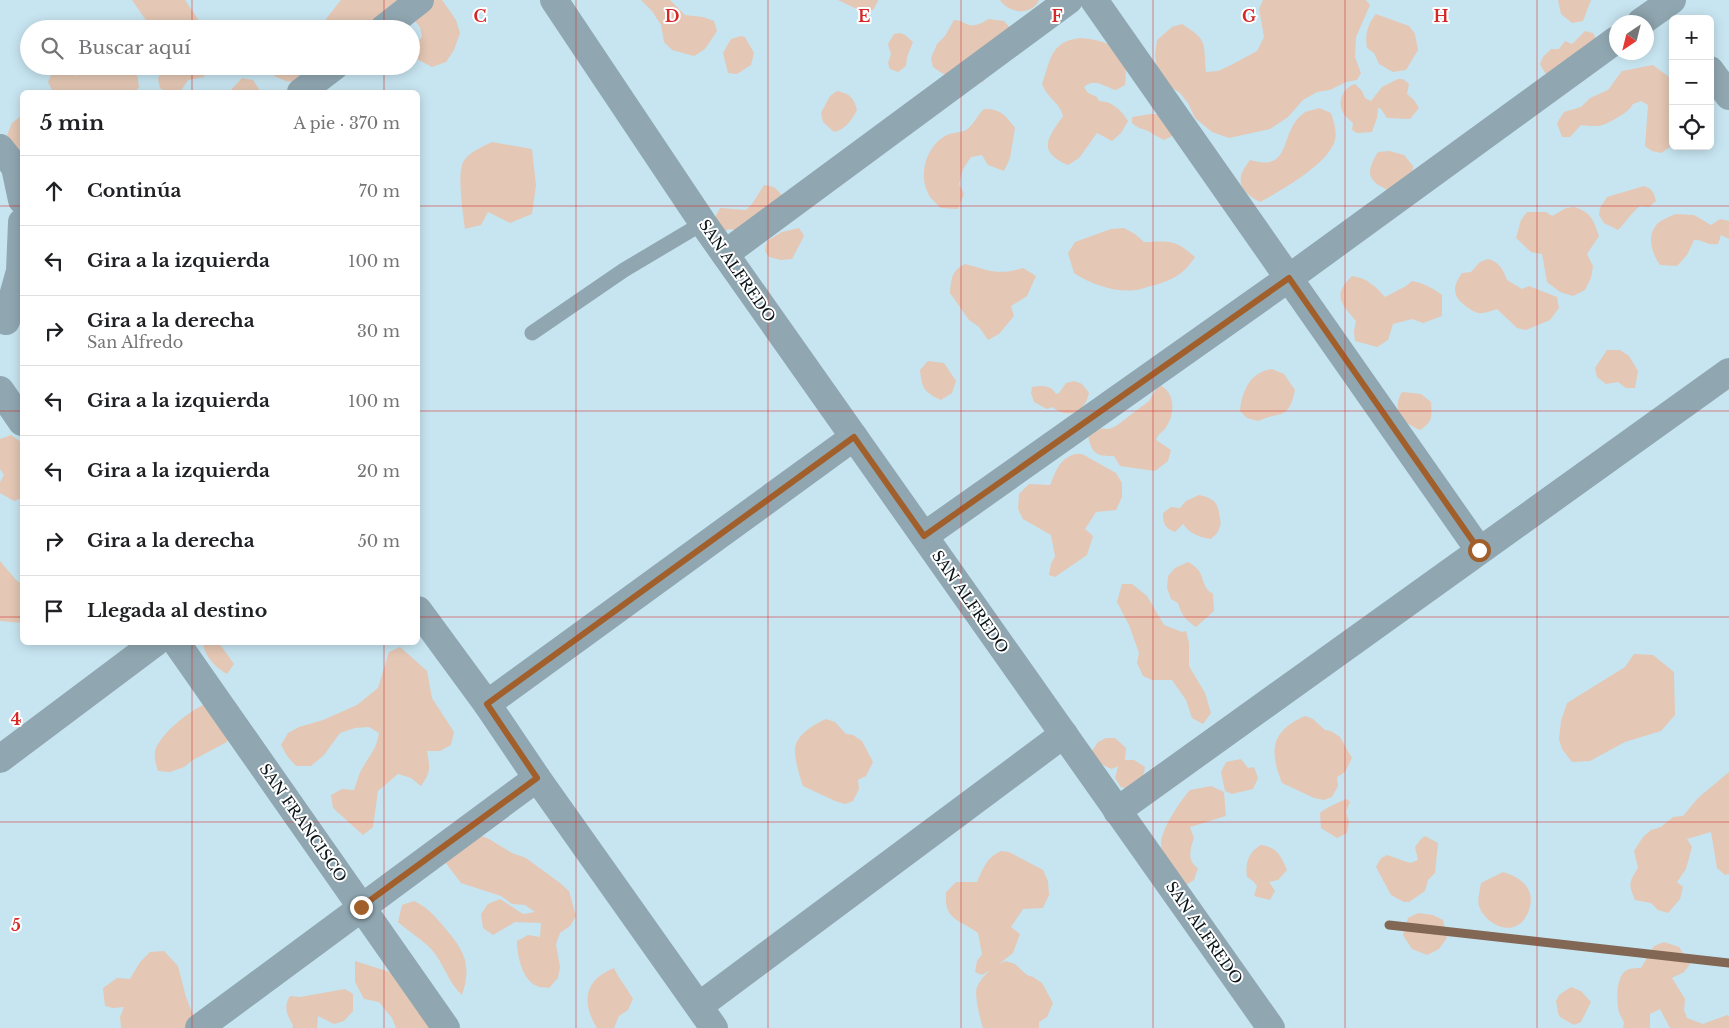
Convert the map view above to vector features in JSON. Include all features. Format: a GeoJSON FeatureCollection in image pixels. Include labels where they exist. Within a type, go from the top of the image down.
{"type":"FeatureCollection","features":[{"type":"Feature","properties":{"kind":"street"},"geometry":{"type":"LineString","coordinates":[[394,20],[420,0]]}},
{"type":"Feature","properties":{"kind":"street","name":"SAN ALFREDO"},"geometry":{"type":"LineString","coordinates":[[554,0],[703,223],[1271,1028]]}},
{"type":"Feature","properties":{"kind":"street"},"geometry":{"type":"LineString","coordinates":[[725,254],[1069,0]]}},
{"type":"Feature","properties":{"kind":"street"},"geometry":{"type":"LineString","coordinates":[[1094,0],[1479,550]]}},
{"type":"Feature","properties":{"kind":"street"},"geometry":{"type":"LineString","coordinates":[[1653,15],[1668,6]]}},
{"type":"Feature","properties":{"kind":"street"},"geometry":{"type":"LineString","coordinates":[[924,536],[1289,278],[1609,45]]}},
{"type":"Feature","properties":{"kind":"street"},"geometry":{"type":"LineString","coordinates":[[304,90],[323,75]]}},
{"type":"Feature","properties":{"kind":"street"},"geometry":{"type":"LineString","coordinates":[[1714,75],[1729,96]]}},
{"type":"Feature","properties":{"kind":"street"},"geometry":{"type":"LineString","coordinates":[[13,162],[20,192]]}},
{"type":"Feature","properties":{"kind":"street"},"geometry":{"type":"LineString","coordinates":[[9,319],[20,271]]}},
{"type":"Feature","properties":{"kind":"street"},"geometry":{"type":"LineString","coordinates":[[1117,810],[1729,372]]}},
{"type":"Feature","properties":{"kind":"street"},"geometry":{"type":"LineString","coordinates":[[0,390],[20,419]]}},
{"type":"Feature","properties":{"kind":"street"},"geometry":{"type":"LineString","coordinates":[[487,704],[854,437]]}},
{"type":"Feature","properties":{"kind":"street"},"geometry":{"type":"LineString","coordinates":[[420,613],[487,704],[706,1017],[1064,734]]}},
{"type":"Feature","properties":{"kind":"street"},"geometry":{"type":"LineString","coordinates":[[0,759],[152,645]]}},
{"type":"Feature","properties":{"kind":"street","name":"SAN FRANCISCO"},"geometry":{"type":"LineString","coordinates":[[178,645],[446,1028]]}},
{"type":"Feature","properties":{"kind":"street"},"geometry":{"type":"LineString","coordinates":[[199,1028],[537,778]]}},
{"type":"Feature","properties":{"kind":"lane"},"geometry":{"type":"LineString","coordinates":[[532,333],[624,270],[703,223]]}},
{"type":"Feature","properties":{"kind":"shaded area"},"geometry":{"type":"Polygon","coordinates":[[[132,0],[185,0],[199,20],[146,20],[132,0]]]}},
{"type":"Feature","properties":{"kind":"shaded area"},"geometry":{"type":"Polygon","coordinates":[[[341,0],[442,0],[456,20],[460,33],[454,50],[446,62],[432,67],[420,61],[420,39],[422,36],[420,20],[325,20],[341,0]]]}},
{"type":"Feature","properties":{"kind":"shaded area"},"geometry":{"type":"Polygon","coordinates":[[[641,0],[670,0],[685,15],[703,17],[714,21],[717,31],[705,49],[694,56],[672,50],[664,42],[661,25],[652,11],[641,0]]]}},
{"type":"Feature","properties":{"kind":"shaded area"},"geometry":{"type":"Polygon","coordinates":[[[838,0],[878,1],[873,10],[861,11],[838,0]]]}},
{"type":"Feature","properties":{"kind":"shaded area"},"geometry":{"type":"Polygon","coordinates":[[[1000,0],[1039,0],[1031,9],[1020,11],[1009,8],[1000,0]]]}},
{"type":"Feature","properties":{"kind":"shaded area"},"geometry":{"type":"Polygon","coordinates":[[[1263,0],[1366,0],[1370,5],[1356,37],[1355,57],[1361,73],[1357,80],[1346,82],[1330,90],[1317,92],[1303,100],[1288,117],[1270,129],[1229,138],[1212,132],[1195,118],[1188,103],[1180,93],[1169,86],[1158,75],[1155,55],[1157,40],[1172,27],[1182,24],[1201,39],[1206,72],[1218,71],[1257,51],[1264,37],[1259,9],[1263,0]]]}},
{"type":"Feature","properties":{"kind":"shaded area"},"geometry":{"type":"Polygon","coordinates":[[[1558,0],[1591,0],[1583,21],[1572,23],[1561,14],[1558,0]]]}},
{"type":"Feature","properties":{"kind":"shaded area"},"geometry":{"type":"Polygon","coordinates":[[[1376,14],[1409,26],[1415,34],[1418,50],[1406,70],[1393,72],[1379,64],[1374,53],[1367,48],[1367,30],[1376,14]]]}},
{"type":"Feature","properties":{"kind":"shaded area"},"geometry":{"type":"Polygon","coordinates":[[[989,19],[1004,21],[1014,32],[983,82],[962,82],[945,75],[933,67],[931,58],[937,44],[945,36],[954,20],[974,25],[989,19]]]}},
{"type":"Feature","properties":{"kind":"shaded area"},"geometry":{"type":"Polygon","coordinates":[[[1585,31],[1593,33],[1598,43],[1551,78],[1545,73],[1540,64],[1543,57],[1551,49],[1559,49],[1565,41],[1572,44],[1585,31]]]}},
{"type":"Feature","properties":{"kind":"shaded area"},"geometry":{"type":"Polygon","coordinates":[[[900,33],[913,42],[907,57],[906,66],[898,72],[890,69],[888,63],[891,54],[888,44],[894,34],[900,33]]]}},
{"type":"Feature","properties":{"kind":"shaded area"},"geometry":{"type":"Polygon","coordinates":[[[741,36],[745,37],[754,53],[751,65],[737,74],[728,73],[723,53],[731,39],[741,36]]]}},
{"type":"Feature","properties":{"kind":"shaded area"},"geometry":{"type":"Polygon","coordinates":[[[1080,38],[1096,40],[1113,46],[1123,56],[1126,69],[1125,85],[1116,90],[1096,83],[1088,84],[1084,87],[1088,93],[1097,97],[1099,101],[1104,101],[1116,107],[1128,121],[1121,133],[1112,141],[1097,133],[1079,158],[1068,165],[1058,160],[1048,149],[1050,137],[1063,116],[1042,84],[1050,60],[1057,48],[1063,43],[1080,38]]]}},
{"type":"Feature","properties":{"kind":"shaded area"},"geometry":{"type":"Polygon","coordinates":[[[1653,65],[1669,77],[1669,148],[1661,153],[1652,151],[1645,146],[1648,105],[1641,101],[1633,104],[1625,113],[1606,124],[1595,126],[1581,125],[1570,137],[1562,137],[1557,123],[1564,112],[1581,107],[1590,98],[1608,90],[1622,71],[1653,65]]]}},
{"type":"Feature","properties":{"kind":"shaded area"},"geometry":{"type":"Polygon","coordinates":[[[51,75],[137,75],[139,87],[137,90],[52,90],[48,82],[51,75]]]}},
{"type":"Feature","properties":{"kind":"shaded area"},"geometry":{"type":"Polygon","coordinates":[[[160,75],[205,75],[204,77],[188,80],[181,90],[163,90],[160,88],[158,79],[160,75]]]}},
{"type":"Feature","properties":{"kind":"shaded area"},"geometry":{"type":"Polygon","coordinates":[[[314,75],[303,83],[286,81],[274,76],[314,75]]]}},
{"type":"Feature","properties":{"kind":"shaded area"},"geometry":{"type":"Polygon","coordinates":[[[242,78],[253,80],[260,90],[231,90],[242,78]]]}},
{"type":"Feature","properties":{"kind":"shaded area"},"geometry":{"type":"Polygon","coordinates":[[[1398,79],[1403,79],[1409,84],[1407,94],[1419,108],[1410,119],[1387,118],[1381,109],[1378,108],[1372,132],[1357,133],[1352,130],[1353,123],[1344,114],[1341,106],[1341,98],[1345,91],[1355,84],[1362,91],[1365,98],[1371,101],[1382,87],[1398,79]]]}},
{"type":"Feature","properties":{"kind":"shaded area"},"geometry":{"type":"Polygon","coordinates":[[[837,91],[845,93],[850,97],[857,110],[848,124],[834,132],[823,122],[821,113],[830,96],[837,91]]]}},
{"type":"Feature","properties":{"kind":"shaded area"},"geometry":{"type":"Polygon","coordinates":[[[1319,108],[1331,113],[1336,137],[1331,149],[1324,158],[1303,176],[1260,202],[1247,194],[1241,184],[1241,179],[1242,173],[1250,160],[1273,161],[1280,156],[1296,121],[1306,112],[1319,108]]]}},
{"type":"Feature","properties":{"kind":"shaded area"},"geometry":{"type":"Polygon","coordinates":[[[984,109],[998,111],[1015,128],[1010,158],[1004,171],[988,165],[982,155],[971,157],[963,169],[959,184],[964,194],[958,209],[941,208],[930,197],[925,185],[924,168],[926,160],[934,145],[947,135],[969,128],[984,109]]]}},
{"type":"Feature","properties":{"kind":"shaded area"},"geometry":{"type":"Polygon","coordinates":[[[1160,114],[1174,126],[1172,136],[1164,140],[1132,123],[1132,117],[1160,114]]]}},
{"type":"Feature","properties":{"kind":"shaded area"},"geometry":{"type":"Polygon","coordinates":[[[20,117],[20,151],[16,152],[7,135],[12,123],[20,117]]]}},
{"type":"Feature","properties":{"kind":"shaded area"},"geometry":{"type":"Polygon","coordinates":[[[492,142],[532,149],[536,185],[532,214],[510,223],[488,212],[481,225],[465,229],[460,185],[461,168],[466,158],[492,142]]]}},
{"type":"Feature","properties":{"kind":"shaded area"},"geometry":{"type":"Polygon","coordinates":[[[1389,151],[1404,155],[1413,166],[1412,178],[1390,191],[1377,184],[1370,176],[1371,166],[1378,152],[1389,151]]]}},
{"type":"Feature","properties":{"kind":"shaded area"},"geometry":{"type":"Polygon","coordinates":[[[764,185],[774,187],[783,196],[745,232],[729,229],[719,235],[713,221],[720,208],[746,210],[764,185]]]}},
{"type":"Feature","properties":{"kind":"shaded area"},"geometry":{"type":"Polygon","coordinates":[[[1644,186],[1653,192],[1656,201],[1649,207],[1640,206],[1618,230],[1604,223],[1599,215],[1600,208],[1607,197],[1644,186]]]}},
{"type":"Feature","properties":{"kind":"shaded area"},"geometry":{"type":"Polygon","coordinates":[[[1574,207],[1585,211],[1591,217],[1599,236],[1587,254],[1593,266],[1591,278],[1585,290],[1573,296],[1560,292],[1547,282],[1542,254],[1531,252],[1516,238],[1521,220],[1527,212],[1546,212],[1552,216],[1566,208],[1574,207]]]}},
{"type":"Feature","properties":{"kind":"shaded area"},"geometry":{"type":"Polygon","coordinates":[[[1675,214],[1694,215],[1711,225],[1720,219],[1729,221],[1729,239],[1721,235],[1718,244],[1694,240],[1687,255],[1677,266],[1660,265],[1651,245],[1652,234],[1657,224],[1675,214]]]}},
{"type":"Feature","properties":{"kind":"shaded area"},"geometry":{"type":"Polygon","coordinates":[[[799,228],[804,236],[792,259],[781,260],[769,257],[765,251],[767,241],[782,232],[799,228]]]}},
{"type":"Feature","properties":{"kind":"shaded area"},"geometry":{"type":"Polygon","coordinates":[[[1124,228],[1144,242],[1172,242],[1195,257],[1183,272],[1173,278],[1136,290],[1128,291],[1104,287],[1074,273],[1068,253],[1075,242],[1111,229],[1124,228]]]}},
{"type":"Feature","properties":{"kind":"shaded area"},"geometry":{"type":"Polygon","coordinates":[[[1488,259],[1500,266],[1507,280],[1522,289],[1529,286],[1557,297],[1559,308],[1550,320],[1526,330],[1517,328],[1497,309],[1478,313],[1462,303],[1456,296],[1456,283],[1462,273],[1471,272],[1480,262],[1488,259]]]}},
{"type":"Feature","properties":{"kind":"shaded area"},"geometry":{"type":"Polygon","coordinates":[[[965,264],[999,272],[1023,268],[1036,276],[1027,296],[1011,306],[1014,316],[999,334],[988,340],[979,327],[969,320],[950,293],[955,272],[965,264]]]}},
{"type":"Feature","properties":{"kind":"shaded area"},"geometry":{"type":"Polygon","coordinates":[[[1352,276],[1370,283],[1385,297],[1412,281],[1428,286],[1442,295],[1442,316],[1423,323],[1412,319],[1393,324],[1388,340],[1377,347],[1355,341],[1356,321],[1346,309],[1341,299],[1342,289],[1352,276]]]}},
{"type":"Feature","properties":{"kind":"shaded area"},"geometry":{"type":"Polygon","coordinates":[[[1607,350],[1620,350],[1629,356],[1638,371],[1635,388],[1626,388],[1618,382],[1606,384],[1597,377],[1595,368],[1607,350]]]}},
{"type":"Feature","properties":{"kind":"shaded area"},"geometry":{"type":"Polygon","coordinates":[[[928,361],[944,363],[956,381],[952,393],[941,400],[927,392],[923,386],[920,370],[928,361]]]}},
{"type":"Feature","properties":{"kind":"shaded area"},"geometry":{"type":"Polygon","coordinates":[[[1272,369],[1284,374],[1295,390],[1290,407],[1282,413],[1258,421],[1247,418],[1240,411],[1248,384],[1258,374],[1272,369]]]}},
{"type":"Feature","properties":{"kind":"shaded area"},"geometry":{"type":"Polygon","coordinates":[[[1074,381],[1082,384],[1089,393],[1084,405],[1075,412],[1064,413],[1052,407],[1047,409],[1034,402],[1031,393],[1032,387],[1046,386],[1056,394],[1059,393],[1066,383],[1074,381]]]}},
{"type":"Feature","properties":{"kind":"shaded area"},"geometry":{"type":"Polygon","coordinates":[[[1159,385],[1169,393],[1172,405],[1168,425],[1158,435],[1156,440],[1171,450],[1168,461],[1155,471],[1120,466],[1114,456],[1103,456],[1096,453],[1091,446],[1088,435],[1094,428],[1109,429],[1116,426],[1149,401],[1159,385]]]}},
{"type":"Feature","properties":{"kind":"shaded area"},"geometry":{"type":"Polygon","coordinates":[[[1402,392],[1421,394],[1431,402],[1431,418],[1420,430],[1408,424],[1400,415],[1398,405],[1402,392]]]}},
{"type":"Feature","properties":{"kind":"shaded area"},"geometry":{"type":"Polygon","coordinates":[[[11,435],[20,442],[20,499],[14,501],[0,493],[0,482],[4,475],[0,469],[0,439],[11,435]]]}},
{"type":"Feature","properties":{"kind":"shaded area"},"geometry":{"type":"Polygon","coordinates":[[[1075,454],[1082,454],[1116,473],[1122,483],[1122,497],[1116,510],[1096,512],[1085,529],[1093,536],[1087,555],[1055,577],[1049,575],[1055,556],[1051,535],[1023,519],[1018,509],[1019,494],[1029,484],[1050,485],[1056,470],[1062,462],[1075,454]]]}},
{"type":"Feature","properties":{"kind":"shaded area"},"geometry":{"type":"Polygon","coordinates":[[[1199,495],[1213,500],[1217,505],[1220,525],[1218,532],[1211,539],[1195,534],[1183,524],[1175,532],[1164,523],[1163,513],[1171,507],[1180,508],[1186,501],[1199,495]]]}},
{"type":"Feature","properties":{"kind":"shaded area"},"geometry":{"type":"Polygon","coordinates":[[[0,561],[20,583],[20,623],[0,621],[0,561]]]}},
{"type":"Feature","properties":{"kind":"shaded area"},"geometry":{"type":"Polygon","coordinates":[[[1188,562],[1198,570],[1206,587],[1213,594],[1214,611],[1196,627],[1184,617],[1178,603],[1171,599],[1167,588],[1168,576],[1175,568],[1188,562]]]}},
{"type":"Feature","properties":{"kind":"shaded area"},"geometry":{"type":"Polygon","coordinates":[[[1122,584],[1132,584],[1147,596],[1164,625],[1182,632],[1186,631],[1189,643],[1189,666],[1205,693],[1211,713],[1203,724],[1192,718],[1186,700],[1172,680],[1152,680],[1143,676],[1137,663],[1139,653],[1129,625],[1117,602],[1122,584]]]}},
{"type":"Feature","properties":{"kind":"shaded area"},"geometry":{"type":"Polygon","coordinates":[[[203,645],[220,645],[234,664],[227,674],[211,661],[203,645]]]}},
{"type":"Feature","properties":{"kind":"shaded area"},"geometry":{"type":"Polygon","coordinates":[[[400,647],[427,671],[432,698],[454,732],[451,745],[440,751],[427,751],[429,770],[421,786],[411,778],[398,774],[378,791],[373,827],[363,835],[333,808],[331,795],[342,789],[354,790],[362,769],[375,748],[379,733],[369,727],[355,728],[340,733],[324,755],[311,766],[296,766],[287,756],[281,745],[288,733],[357,705],[378,688],[389,652],[400,647]]]}},
{"type":"Feature","properties":{"kind":"shaded area"},"geometry":{"type":"Polygon","coordinates":[[[1634,654],[1653,655],[1674,672],[1675,715],[1661,731],[1625,742],[1590,761],[1572,762],[1562,749],[1559,739],[1561,721],[1567,703],[1625,667],[1634,654]]]}},
{"type":"Feature","properties":{"kind":"shaded area"},"geometry":{"type":"Polygon","coordinates":[[[203,705],[214,708],[231,728],[227,742],[193,760],[184,767],[170,772],[158,771],[155,751],[162,738],[189,713],[203,705]]]}},
{"type":"Feature","properties":{"kind":"shaded area"},"geometry":{"type":"Polygon","coordinates":[[[1305,716],[1313,719],[1325,730],[1331,731],[1340,737],[1352,758],[1345,772],[1337,777],[1338,786],[1332,797],[1324,800],[1314,798],[1282,783],[1275,761],[1276,743],[1279,735],[1285,728],[1305,716]]]}},
{"type":"Feature","properties":{"kind":"shaded area"},"geometry":{"type":"Polygon","coordinates":[[[826,719],[835,722],[846,734],[853,735],[862,741],[873,762],[866,776],[858,780],[859,789],[853,801],[845,804],[803,786],[795,757],[796,743],[799,738],[812,727],[826,719]]]}},
{"type":"Feature","properties":{"kind":"shaded area"},"geometry":{"type":"Polygon","coordinates":[[[1106,738],[1115,738],[1126,748],[1125,760],[1134,760],[1145,767],[1143,778],[1132,790],[1121,787],[1115,778],[1118,766],[1112,769],[1105,766],[1100,763],[1092,751],[1098,742],[1106,738]]]}},
{"type":"Feature","properties":{"kind":"shaded area"},"geometry":{"type":"Polygon","coordinates":[[[1241,759],[1248,768],[1254,767],[1258,778],[1253,789],[1232,794],[1225,791],[1221,772],[1226,762],[1241,759]]]}},
{"type":"Feature","properties":{"kind":"shaded area"},"geometry":{"type":"Polygon","coordinates":[[[1729,772],[1729,874],[1725,875],[1717,868],[1711,832],[1687,839],[1692,847],[1686,869],[1677,882],[1683,887],[1680,899],[1668,913],[1658,910],[1651,903],[1635,900],[1630,887],[1631,880],[1638,868],[1634,851],[1643,837],[1651,830],[1661,827],[1673,817],[1683,816],[1698,798],[1729,772]]]}},
{"type":"Feature","properties":{"kind":"shaded area"},"geometry":{"type":"Polygon","coordinates":[[[1211,786],[1224,792],[1226,816],[1190,827],[1194,838],[1191,858],[1198,868],[1194,880],[1186,885],[1164,855],[1161,845],[1162,839],[1171,816],[1190,790],[1211,786]]]}},
{"type":"Feature","properties":{"kind":"shaded area"},"geometry":{"type":"Polygon","coordinates":[[[1347,799],[1350,802],[1346,811],[1349,822],[1347,833],[1337,838],[1321,828],[1320,813],[1347,799]]]}},
{"type":"Feature","properties":{"kind":"shaded area"},"geometry":{"type":"Polygon","coordinates":[[[477,834],[512,853],[526,858],[569,891],[576,916],[570,926],[560,933],[556,944],[560,967],[558,978],[549,988],[538,987],[532,983],[524,973],[518,953],[517,941],[528,935],[540,937],[541,923],[515,922],[493,935],[483,928],[481,914],[488,904],[500,899],[523,914],[535,912],[525,905],[512,904],[501,896],[461,883],[445,862],[477,834]]]}},
{"type":"Feature","properties":{"kind":"shaded area"},"geometry":{"type":"Polygon","coordinates":[[[1425,836],[1438,843],[1435,873],[1428,880],[1425,891],[1409,902],[1404,902],[1391,895],[1376,867],[1381,858],[1387,855],[1410,863],[1418,860],[1415,847],[1425,836]]]}},
{"type":"Feature","properties":{"kind":"shaded area"},"geometry":{"type":"Polygon","coordinates":[[[1261,845],[1275,850],[1283,860],[1287,870],[1278,880],[1269,882],[1275,891],[1270,900],[1254,896],[1257,886],[1247,877],[1248,859],[1253,851],[1261,845]]]}},
{"type":"Feature","properties":{"kind":"shaded area"},"geometry":{"type":"Polygon","coordinates":[[[1001,851],[1009,852],[1043,870],[1048,881],[1049,895],[1043,908],[1023,909],[1011,927],[1020,934],[1013,953],[999,964],[1006,961],[1015,964],[1027,975],[1042,983],[1053,1003],[1047,1017],[1039,1022],[1039,1028],[983,1028],[976,991],[984,976],[990,970],[982,975],[975,972],[977,961],[982,954],[978,933],[953,917],[947,908],[946,892],[956,882],[977,882],[989,860],[1001,851]]]}},
{"type":"Feature","properties":{"kind":"shaded area"},"geometry":{"type":"Polygon","coordinates":[[[1503,872],[1520,880],[1528,889],[1531,899],[1529,910],[1524,920],[1511,928],[1494,924],[1484,916],[1478,904],[1481,883],[1503,872]]]}},
{"type":"Feature","properties":{"kind":"shaded area"},"geometry":{"type":"Polygon","coordinates":[[[414,901],[434,916],[461,950],[466,966],[462,995],[432,950],[398,922],[402,905],[414,901]]]}},
{"type":"Feature","properties":{"kind":"shaded area"},"geometry":{"type":"Polygon","coordinates":[[[1418,913],[1433,915],[1443,920],[1447,938],[1439,949],[1427,955],[1412,949],[1403,935],[1408,918],[1418,913]]]}},
{"type":"Feature","properties":{"kind":"shaded area"},"geometry":{"type":"Polygon","coordinates":[[[1664,942],[1679,947],[1690,964],[1684,972],[1672,978],[1685,999],[1684,1010],[1687,1018],[1703,1024],[1727,1015],[1729,1016],[1729,1028],[1670,1028],[1660,1009],[1650,1014],[1650,1028],[1623,1028],[1624,1022],[1619,1012],[1617,1001],[1619,981],[1629,969],[1641,968],[1654,946],[1664,942]]]}},
{"type":"Feature","properties":{"kind":"shaded area"},"geometry":{"type":"Polygon","coordinates":[[[164,951],[178,966],[186,997],[195,1020],[193,1028],[121,1028],[120,1017],[124,1007],[113,1008],[105,1006],[103,988],[117,978],[130,979],[140,962],[150,952],[164,951]]]}},
{"type":"Feature","properties":{"kind":"shaded area"},"geometry":{"type":"Polygon","coordinates":[[[355,961],[399,975],[430,1028],[396,1028],[392,1018],[379,1002],[364,999],[355,982],[355,961]]]}},
{"type":"Feature","properties":{"kind":"shaded area"},"geometry":{"type":"Polygon","coordinates":[[[614,968],[633,999],[628,1010],[619,1016],[614,1028],[597,1028],[589,1009],[588,993],[596,979],[614,968]]]}},
{"type":"Feature","properties":{"kind":"shaded area"},"geometry":{"type":"Polygon","coordinates":[[[1571,987],[1581,991],[1591,1002],[1581,1022],[1574,1025],[1560,1017],[1556,1001],[1559,995],[1571,987]]]}},
{"type":"Feature","properties":{"kind":"shaded area"},"geometry":{"type":"Polygon","coordinates":[[[345,989],[353,994],[353,1011],[344,1021],[334,1024],[318,1016],[317,1028],[292,1028],[293,1025],[286,1007],[290,996],[300,997],[345,989]]]}},
{"type":"Feature","properties":{"kind":"waterway"},"geometry":{"type":"LineString","coordinates":[[1389,925],[1729,963]]}},
{"type":"Feature","properties":{"kind":"route"},"geometry":{"type":"LineString","coordinates":[[361,907],[537,778],[487,704],[854,437],[924,536],[1289,278],[1479,550]]}}]}
